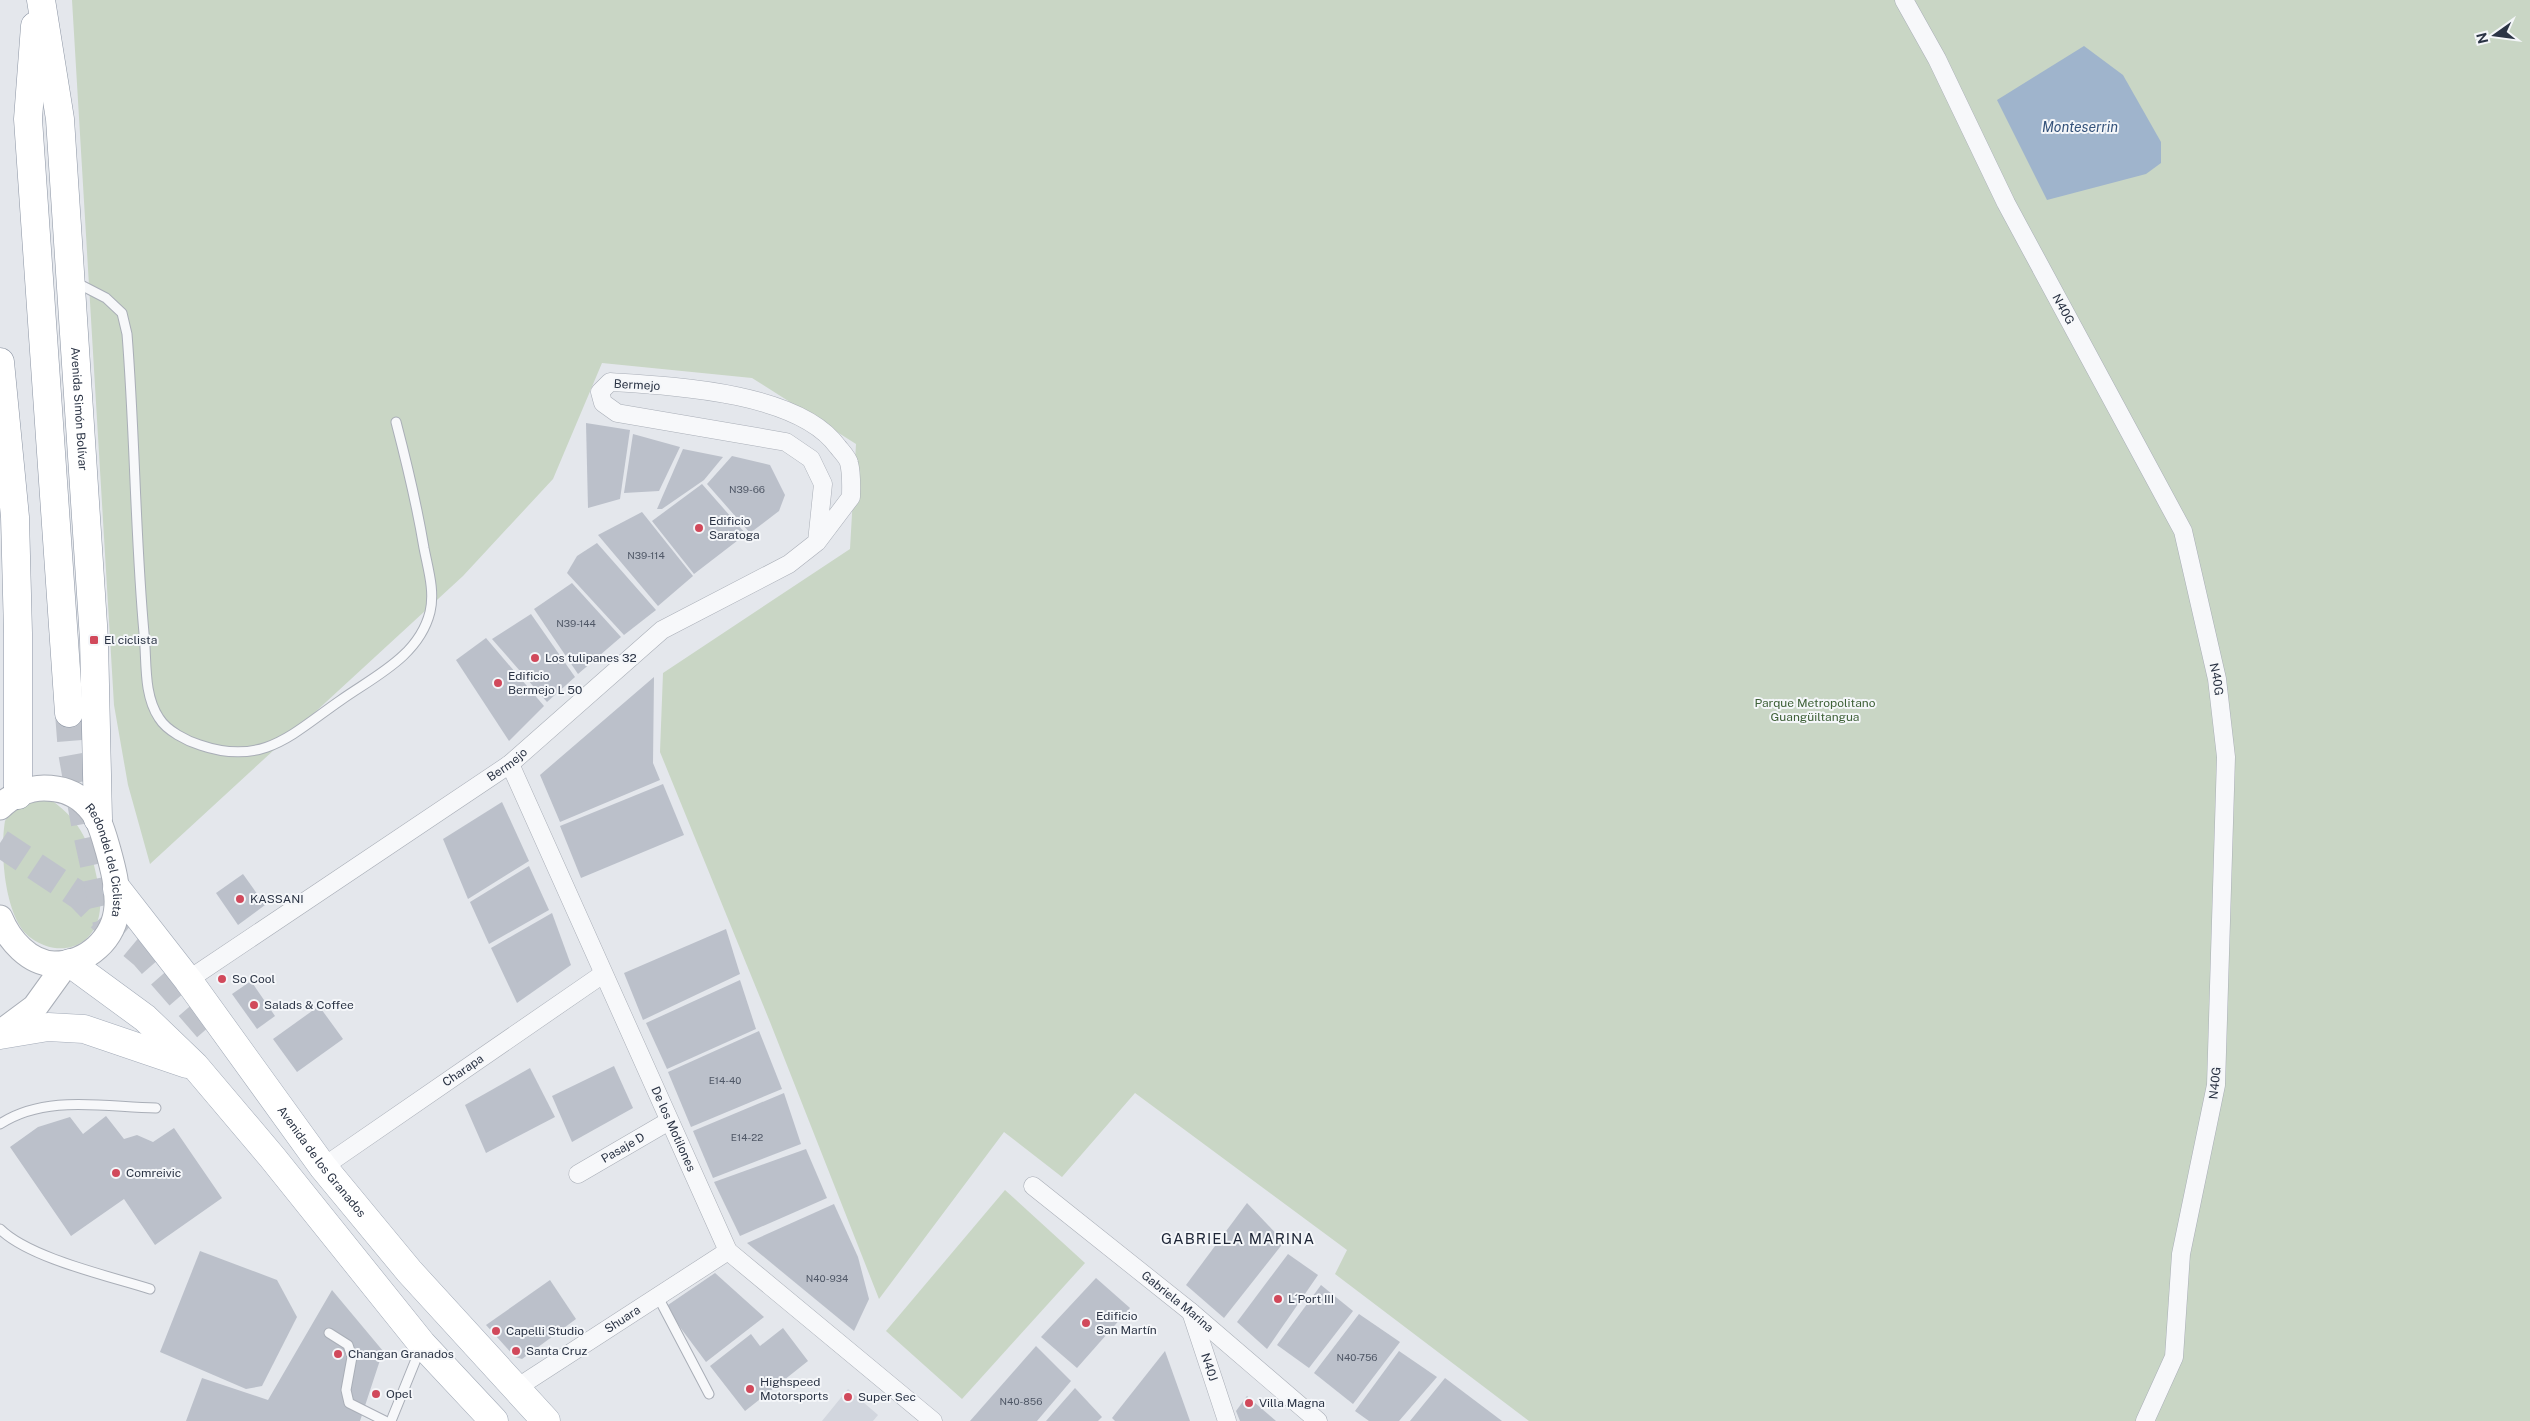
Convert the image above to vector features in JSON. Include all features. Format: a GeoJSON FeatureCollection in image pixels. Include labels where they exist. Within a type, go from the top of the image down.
{"type":"FeatureCollection","features":[{"type":"Feature","properties":{"kind":"main road"},"geometry":{"type":"LineString","coordinates":[[36,0],[28,119],[69,713]]}},
{"type":"Feature","properties":{"kind":"main road","name":"Avenida Simón Bolívar"},"geometry":{"type":"LineString","coordinates":[[41,0],[60,119],[94,640],[98,819]]}},
{"type":"Feature","properties":{"kind":"main road"},"geometry":{"type":"LineString","coordinates":[[0,362],[15,518],[18,633],[5,803]]}},
{"type":"Feature","properties":{"kind":"main road"},"geometry":{"type":"LineString","coordinates":[[0,690],[18,633]]}},
{"type":"Feature","properties":{"kind":"main road","name":"Avenida de los Granados"},"geometry":{"type":"LineString","coordinates":[[117,889],[188,980],[323,1167],[409,1271],[546,1421]]}},
{"type":"Feature","properties":{"kind":"main road"},"geometry":{"type":"LineString","coordinates":[[68,964],[144,1018],[195,1066],[272,1157],[422,1344],[494,1421]]}},
{"type":"Feature","properties":{"kind":"main road"},"geometry":{"type":"LineString","coordinates":[[0,1034],[48,1027],[84,1029],[195,1066]]}},
{"type":"Feature","properties":{"kind":"main road"},"geometry":{"type":"LineString","coordinates":[[212,1033],[296,1132]]}},
{"type":"Feature","properties":{"kind":"street","name":"N40G"},"geometry":{"type":"LineString","coordinates":[[1904,0],[1937,59],[2006,203],[2184,531],[2217,679],[2226,757],[2216,1085],[2182,1254],[2174,1356],[2145,1421]]}},
{"type":"Feature","properties":{"kind":"street","name":"Bermejo"},"geometry":{"type":"LineString","coordinates":[[188,980],[510,764],[662,630],[789,564],[816,542],[852,497],[849,462],[833,440],[807,420],[779,406],[700,390],[610,382],[600,392],[603,403],[617,413],[786,442],[811,459],[823,484],[816,542]]}},
{"type":"Feature","properties":{"kind":"street","name":"De los Motilones"},"geometry":{"type":"LineString","coordinates":[[510,764],[728,1251],[933,1421]]}},
{"type":"Feature","properties":{"kind":"street","name":"Redondel del Ciclista"},"geometry":{"type":"LineString","coordinates":[[5,803],[36,788],[58,788],[86,803],[98,819],[117,889],[117,907],[112,926],[101,943],[88,956],[68,964]]}},
{"type":"Feature","properties":{"kind":"street"},"geometry":{"type":"LineString","coordinates":[[2,928],[30,957],[48,964],[68,964]]}},
{"type":"Feature","properties":{"kind":"street"},"geometry":{"type":"LineString","coordinates":[[0,1034],[35,1007],[68,964]]}},
{"type":"Feature","properties":{"kind":"street","name":"Charapa"},"geometry":{"type":"LineString","coordinates":[[323,1167],[604,974]]}},
{"type":"Feature","properties":{"kind":"street","name":"Pasaje D"},"geometry":{"type":"LineString","coordinates":[[578,1174],[669,1120]]}},
{"type":"Feature","properties":{"kind":"street","name":"Gabriela Marina"},"geometry":{"type":"LineString","coordinates":[[1033,1186],[1191,1312],[1318,1421]]}},
{"type":"Feature","properties":{"kind":"street","name":"Shuara"},"geometry":{"type":"LineString","coordinates":[[515,1389],[728,1251]]}},
{"type":"Feature","properties":{"kind":"street","name":"N40J"},"geometry":{"type":"LineString","coordinates":[[1191,1312],[1227,1421]]}},
{"type":"Feature","properties":{"kind":"lane"},"geometry":{"type":"LineString","coordinates":[[70,281],[81,284],[106,298],[122,314],[127,334],[140,588],[148,692],[160,720],[191,742],[219,752],[253,752],[292,737],[340,700],[397,663],[421,633],[430,612],[432,591],[413,488],[396,422]]}},
{"type":"Feature","properties":{"kind":"lane"},"geometry":{"type":"LineString","coordinates":[[0,1124],[45,1107],[86,1104],[156,1108]]}},
{"type":"Feature","properties":{"kind":"lane"},"geometry":{"type":"LineString","coordinates":[[0,1229],[6,1235],[43,1255],[150,1289]]}},
{"type":"Feature","properties":{"kind":"lane"},"geometry":{"type":"LineString","coordinates":[[658,1296],[709,1394]]}},
{"type":"Feature","properties":{"kind":"lane"},"geometry":{"type":"LineString","coordinates":[[329,1333],[348,1345],[352,1357],[346,1390],[349,1403],[385,1421]]}},
{"type":"Feature","properties":{"kind":"lane"},"geometry":{"type":"LineString","coordinates":[[391,1421],[422,1344]]}},
{"type":"Feature","properties":{"kind":"shaded area"},"geometry":{"type":"Polygon","coordinates":[[[848,1389],[878,1415],[873,1421],[822,1421],[848,1389]]]}},
{"type":"Feature","properties":{"kind":"green space","name":"Parque Metropolitano Guangüiltangua"},"geometry":{"type":"Polygon","coordinates":[[[72,0],[2530,0],[2530,1421],[1529,1421],[1335,1274],[1347,1250],[1135,1093],[1062,1177],[1004,1132],[879,1299],[770,1022],[660,752],[663,673],[850,549],[856,444],[752,378],[602,363],[553,479],[463,576],[150,864],[128,785],[114,705],[72,0]]]}},
{"type":"Feature","properties":{"kind":"green space"},"geometry":{"type":"Polygon","coordinates":[[[47,797],[67,813],[86,840],[100,895],[99,916],[95,927],[81,943],[72,947],[51,947],[31,938],[22,929],[15,916],[6,883],[3,849],[5,821],[18,808],[29,802],[47,797]]]}},
{"type":"Feature","properties":{"kind":"green space"},"geometry":{"type":"Polygon","coordinates":[[[1005,1190],[1085,1263],[962,1399],[886,1331],[1005,1190]]]}},
{"type":"Feature","properties":{"kind":"water","name":"Monteserrin"},"geometry":{"type":"Polygon","coordinates":[[[2084,46],[2123,75],[2161,142],[2161,163],[2146,174],[2047,200],[1997,100],[2084,46]]]}},
{"type":"Feature","properties":{"kind":"building"},"geometry":{"type":"Polygon","coordinates":[[[586,423],[630,430],[620,499],[588,508],[586,423]]]}},
{"type":"Feature","properties":{"kind":"building"},"geometry":{"type":"Polygon","coordinates":[[[633,434],[680,447],[659,491],[624,493],[633,434]]]}},
{"type":"Feature","properties":{"kind":"building"},"geometry":{"type":"Polygon","coordinates":[[[683,449],[723,457],[704,480],[662,509],[657,509],[683,449]]]}},
{"type":"Feature","properties":{"kind":"building"},"geometry":{"type":"Polygon","coordinates":[[[732,456],[770,465],[785,495],[779,511],[750,533],[707,484],[732,456]]]}},
{"type":"Feature","properties":{"kind":"building","name":"Edificio Saratoga"},"geometry":{"type":"Polygon","coordinates":[[[702,484],[746,534],[694,574],[652,521],[702,484]]]}},
{"type":"Feature","properties":{"kind":"building"},"geometry":{"type":"Polygon","coordinates":[[[642,512],[693,576],[658,606],[598,535],[642,512]]]}},
{"type":"Feature","properties":{"kind":"building"},"geometry":{"type":"Polygon","coordinates":[[[597,543],[656,610],[624,635],[567,573],[577,556],[597,543]]]}},
{"type":"Feature","properties":{"kind":"building"},"geometry":{"type":"Polygon","coordinates":[[[572,583],[621,637],[578,674],[534,609],[572,583]]]}},
{"type":"Feature","properties":{"kind":"building","name":"Los tulipanes 32"},"geometry":{"type":"Polygon","coordinates":[[[531,614],[575,677],[547,702],[492,639],[531,614]]]}},
{"type":"Feature","properties":{"kind":"building","name":"Edificio Bermejo L 50"},"geometry":{"type":"Polygon","coordinates":[[[486,638],[544,706],[509,741],[456,660],[486,638]]]}},
{"type":"Feature","properties":{"kind":"building"},"geometry":{"type":"Polygon","coordinates":[[[654,677],[653,763],[660,780],[560,822],[540,775],[654,677]]]}},
{"type":"Feature","properties":{"kind":"building"},"geometry":{"type":"Polygon","coordinates":[[[663,784],[684,835],[581,878],[560,826],[663,784]]]}},
{"type":"Feature","properties":{"kind":"building"},"geometry":{"type":"Polygon","coordinates":[[[502,802],[529,861],[468,899],[443,839],[502,802]]]}},
{"type":"Feature","properties":{"kind":"building"},"geometry":{"type":"Polygon","coordinates":[[[529,866],[549,910],[489,944],[470,902],[529,866]]]}},
{"type":"Feature","properties":{"kind":"building","name":"KASSANI"},"geometry":{"type":"Polygon","coordinates":[[[243,874],[265,905],[238,925],[216,893],[243,874]]]}},
{"type":"Feature","properties":{"kind":"building"},"geometry":{"type":"Polygon","coordinates":[[[552,913],[571,965],[517,1003],[491,948],[552,913]]]}},
{"type":"Feature","properties":{"kind":"building"},"geometry":{"type":"Polygon","coordinates":[[[726,929],[740,974],[643,1020],[624,973],[726,929]]]}},
{"type":"Feature","properties":{"kind":"building"},"geometry":{"type":"Polygon","coordinates":[[[740,980],[756,1029],[667,1069],[646,1023],[740,980]]]}},
{"type":"Feature","properties":{"kind":"building","name":"Salads & Coffee"},"geometry":{"type":"Polygon","coordinates":[[[251,981],[275,1016],[257,1029],[232,994],[251,981]]]}},
{"type":"Feature","properties":{"kind":"building"},"geometry":{"type":"Polygon","coordinates":[[[319,1006],[343,1039],[297,1072],[273,1039],[319,1006]]]}},
{"type":"Feature","properties":{"kind":"building"},"geometry":{"type":"Polygon","coordinates":[[[759,1031],[782,1089],[691,1127],[668,1072],[759,1031]]]}},
{"type":"Feature","properties":{"kind":"building"},"geometry":{"type":"Polygon","coordinates":[[[614,1066],[633,1108],[572,1142],[552,1096],[614,1066]]]}},
{"type":"Feature","properties":{"kind":"building"},"geometry":{"type":"Polygon","coordinates":[[[530,1068],[555,1117],[486,1153],[465,1105],[530,1068]]]}},
{"type":"Feature","properties":{"kind":"building"},"geometry":{"type":"Polygon","coordinates":[[[784,1093],[801,1144],[713,1178],[693,1131],[784,1093]]]}},
{"type":"Feature","properties":{"kind":"building","name":"Comreivic"},"geometry":{"type":"Polygon","coordinates":[[[106,1116],[124,1139],[137,1135],[153,1142],[174,1128],[222,1198],[155,1245],[124,1199],[71,1236],[10,1147],[38,1127],[70,1117],[83,1134],[106,1116]]]}},
{"type":"Feature","properties":{"kind":"building"},"geometry":{"type":"Polygon","coordinates":[[[806,1149],[827,1198],[740,1236],[714,1182],[806,1149]]]}},
{"type":"Feature","properties":{"kind":"building"},"geometry":{"type":"Polygon","coordinates":[[[1247,1203],[1284,1242],[1224,1318],[1186,1285],[1247,1203]]]}},
{"type":"Feature","properties":{"kind":"building"},"geometry":{"type":"Polygon","coordinates":[[[834,1204],[858,1257],[869,1299],[854,1331],[747,1243],[834,1204]]]}},
{"type":"Feature","properties":{"kind":"building"},"geometry":{"type":"Polygon","coordinates":[[[200,1251],[277,1280],[297,1317],[262,1386],[246,1389],[160,1352],[200,1251]]]}},
{"type":"Feature","properties":{"kind":"building","name":"L´Port III"},"geometry":{"type":"Polygon","coordinates":[[[1288,1254],[1318,1275],[1267,1349],[1237,1322],[1288,1254]]]}},
{"type":"Feature","properties":{"kind":"building"},"geometry":{"type":"Polygon","coordinates":[[[715,1273],[764,1317],[706,1362],[665,1307],[715,1273]]]}},
{"type":"Feature","properties":{"kind":"building","name":"Edificio San Martín"},"geometry":{"type":"Polygon","coordinates":[[[1096,1278],[1130,1308],[1077,1368],[1041,1337],[1096,1278]]]}},
{"type":"Feature","properties":{"kind":"building"},"geometry":{"type":"Polygon","coordinates":[[[550,1280],[576,1319],[522,1359],[515,1357],[486,1325],[550,1280]]]}},
{"type":"Feature","properties":{"kind":"building"},"geometry":{"type":"Polygon","coordinates":[[[1321,1285],[1353,1311],[1309,1368],[1277,1345],[1321,1285]]]}},
{"type":"Feature","properties":{"kind":"building","name":"Changan Granados"},"geometry":{"type":"Polygon","coordinates":[[[332,1290],[383,1351],[360,1421],[186,1421],[202,1378],[268,1400],[332,1290]]]}},
{"type":"Feature","properties":{"kind":"building"},"geometry":{"type":"Polygon","coordinates":[[[1359,1314],[1400,1342],[1353,1404],[1314,1373],[1359,1314]]]}},
{"type":"Feature","properties":{"kind":"building","name":"Highspeed Motorsports"},"geometry":{"type":"Polygon","coordinates":[[[783,1328],[808,1361],[745,1411],[710,1366],[751,1334],[760,1346],[783,1328]]]}},
{"type":"Feature","properties":{"kind":"building"},"geometry":{"type":"Polygon","coordinates":[[[1036,1346],[1071,1381],[1037,1421],[970,1421],[1036,1346]]]}},
{"type":"Feature","properties":{"kind":"building"},"geometry":{"type":"Polygon","coordinates":[[[1165,1351],[1190,1421],[1115,1421],[1112,1418],[1165,1351]]]}},
{"type":"Feature","properties":{"kind":"building"},"geometry":{"type":"Polygon","coordinates":[[[1399,1351],[1437,1377],[1399,1421],[1369,1421],[1355,1411],[1399,1351]]]}},
{"type":"Feature","properties":{"kind":"building"},"geometry":{"type":"Polygon","coordinates":[[[1445,1378],[1502,1421],[1410,1421],[1445,1378]]]}},
{"type":"Feature","properties":{"kind":"building"},"geometry":{"type":"Polygon","coordinates":[[[1075,1388],[1102,1417],[1098,1421],[1046,1421],[1075,1388]]]}},
{"type":"Feature","properties":{"kind":"building","name":"Villa Magna"},"geometry":{"type":"Polygon","coordinates":[[[1247,1396],[1276,1421],[1240,1421],[1236,1411],[1247,1396]]]}},
{"type":"Feature","properties":{"kind":"tunnel"},"geometry":{"type":"LineString","coordinates":[[69,713],[72,752],[85,824],[107,924]]}},
{"type":"Feature","properties":{"kind":"tunnel"},"geometry":{"type":"LineString","coordinates":[[0,843],[80,896],[107,924],[144,955],[212,1033]]}},
{"type":"Feature","properties":{"kind":"place","name":"Edificio Saratoga"},"geometry":{"type":"Point","coordinates":[699,528]}},
{"type":"Feature","properties":{"kind":"place","name":"El ciclista"},"geometry":{"type":"Point","coordinates":[94,640]}},
{"type":"Feature","properties":{"kind":"place","name":"Los tulipanes 32"},"geometry":{"type":"Point","coordinates":[535,658]}},
{"type":"Feature","properties":{"kind":"place","name":"Edificio Bermejo L 50"},"geometry":{"type":"Point","coordinates":[498,683]}},
{"type":"Feature","properties":{"kind":"place","name":"KASSANI"},"geometry":{"type":"Point","coordinates":[240,899]}},
{"type":"Feature","properties":{"kind":"place","name":"So Cool"},"geometry":{"type":"Point","coordinates":[222,979]}},
{"type":"Feature","properties":{"kind":"place","name":"Salads & Coffee"},"geometry":{"type":"Point","coordinates":[254,1005]}},
{"type":"Feature","properties":{"kind":"place","name":"Comreivic"},"geometry":{"type":"Point","coordinates":[116,1173]}},
{"type":"Feature","properties":{"kind":"place","name":"L´Port III"},"geometry":{"type":"Point","coordinates":[1278,1299]}},
{"type":"Feature","properties":{"kind":"place","name":"Edificio San Martín"},"geometry":{"type":"Point","coordinates":[1086,1323]}},
{"type":"Feature","properties":{"kind":"place","name":"Capelli Studio"},"geometry":{"type":"Point","coordinates":[496,1331]}},
{"type":"Feature","properties":{"kind":"place","name":"Santa Cruz"},"geometry":{"type":"Point","coordinates":[516,1351]}},
{"type":"Feature","properties":{"kind":"place","name":"Changan Granados"},"geometry":{"type":"Point","coordinates":[338,1354]}},
{"type":"Feature","properties":{"kind":"place","name":"Highspeed Motorsports"},"geometry":{"type":"Point","coordinates":[750,1389]}},
{"type":"Feature","properties":{"kind":"place","name":"Opel"},"geometry":{"type":"Point","coordinates":[376,1394]}},
{"type":"Feature","properties":{"kind":"place","name":"Super Sec"},"geometry":{"type":"Point","coordinates":[848,1397]}},
{"type":"Feature","properties":{"kind":"place","name":"Villa Magna"},"geometry":{"type":"Point","coordinates":[1249,1403]}},
{"type":"Feature","properties":{"kind":"district","name":"GABRIELA MARINA"},"geometry":{"type":"Point","coordinates":[1238,1238]}}]}
